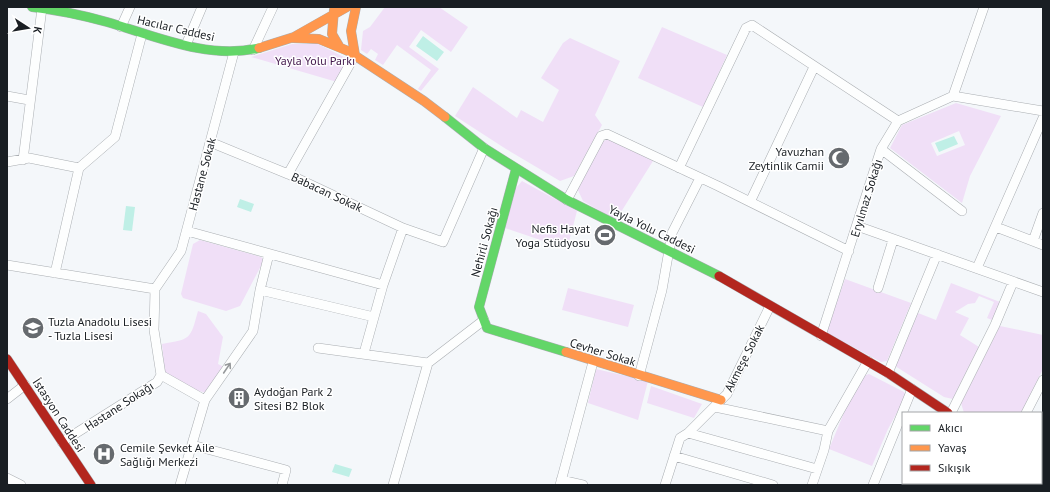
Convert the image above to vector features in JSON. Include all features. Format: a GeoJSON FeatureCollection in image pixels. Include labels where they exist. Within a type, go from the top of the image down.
{"type":"FeatureCollection","features":[{"type":"Feature","properties":{"kind":"street","name":"Hacılar Caddesi"},"geometry":{"type":"LineString","coordinates":[[32,7],[57,8],[142,34],[186,45],[234,52],[253,50],[293,38]]}},
{"type":"Feature","properties":{"kind":"street"},"geometry":{"type":"LineString","coordinates":[[122,27],[130,7]]}},
{"type":"Feature","properties":{"kind":"street"},"geometry":{"type":"LineString","coordinates":[[186,45],[202,7]]}},
{"type":"Feature","properties":{"kind":"street"},"geometry":{"type":"LineString","coordinates":[[253,50],[273,7]]}},
{"type":"Feature","properties":{"kind":"street"},"geometry":{"type":"LineString","coordinates":[[293,38],[322,23],[347,7]]}},
{"type":"Feature","properties":{"kind":"street"},"geometry":{"type":"LineString","coordinates":[[288,174],[354,55],[351,39],[352,20],[356,7]]}},
{"type":"Feature","properties":{"kind":"street"},"geometry":{"type":"LineString","coordinates":[[953,96],[984,7]]}},
{"type":"Feature","properties":{"kind":"street"},"geometry":{"type":"LineString","coordinates":[[22,160],[42,8]]}},
{"type":"Feature","properties":{"kind":"street"},"geometry":{"type":"LineString","coordinates":[[333,15],[344,25],[351,39]]}},
{"type":"Feature","properties":{"kind":"street"},"geometry":{"type":"LineString","coordinates":[[333,15],[332,34],[339,46]]}},
{"type":"Feature","properties":{"kind":"street"},"geometry":{"type":"LineString","coordinates":[[679,168],[746,28],[752,25],[898,121],[953,96],[1043,111]]}},
{"type":"Feature","properties":{"kind":"street"},"geometry":{"type":"LineString","coordinates":[[55,273],[79,168],[115,137],[142,34]]}},
{"type":"Feature","properties":{"kind":"street","name":"Yayla Yolu Caddesi"},"geometry":{"type":"LineString","coordinates":[[293,38],[319,39],[339,46],[424,101],[484,148],[567,200],[668,252],[680,255],[821,336],[868,361],[946,412]]}},
{"type":"Feature","properties":{"kind":"street","name":"Hastane Sokak"},"geometry":{"type":"LineString","coordinates":[[155,289],[181,251],[234,52]]}},
{"type":"Feature","properties":{"kind":"street"},"geometry":{"type":"LineString","coordinates":[[750,202],[814,67]]}},
{"type":"Feature","properties":{"kind":"street"},"geometry":{"type":"LineString","coordinates":[[7,96],[29,100]]}},
{"type":"Feature","properties":{"kind":"street"},"geometry":{"type":"LineString","coordinates":[[978,268],[1043,118]]}},
{"type":"Feature","properties":{"kind":"street","name":"Eryılmaz Sokağı"},"geometry":{"type":"LineString","coordinates":[[821,336],[881,149],[898,121]]}},
{"type":"Feature","properties":{"kind":"street"},"geometry":{"type":"LineString","coordinates":[[567,200],[601,136],[607,134],[849,251]]}},
{"type":"Feature","properties":{"kind":"street","name":"Babacan Sokak"},"geometry":{"type":"LineString","coordinates":[[210,142],[288,174],[403,228],[443,242],[484,148]]}},
{"type":"Feature","properties":{"kind":"street"},"geometry":{"type":"LineString","coordinates":[[881,149],[962,211]]}},
{"type":"Feature","properties":{"kind":"street"},"geometry":{"type":"LineString","coordinates":[[7,162],[29,158],[79,168]]}},
{"type":"Feature","properties":{"kind":"street","name":"Nehirli Sokağı"},"geometry":{"type":"LineString","coordinates":[[484,320],[479,307],[516,169]]}},
{"type":"Feature","properties":{"kind":"street"},"geometry":{"type":"LineString","coordinates":[[639,376],[662,290],[672,233],[700,178]]}},
{"type":"Feature","properties":{"kind":"street"},"geometry":{"type":"LineString","coordinates":[[1032,241],[1043,213]]}},
{"type":"Feature","properties":{"kind":"street"},"geometry":{"type":"LineString","coordinates":[[857,226],[1043,292]]}},
{"type":"Feature","properties":{"kind":"street"},"geometry":{"type":"LineString","coordinates":[[996,227],[1043,245]]}},
{"type":"Feature","properties":{"kind":"street"},"geometry":{"type":"LineString","coordinates":[[364,353],[383,285],[403,228]]}},
{"type":"Feature","properties":{"kind":"street"},"geometry":{"type":"LineString","coordinates":[[187,231],[383,285]]}},
{"type":"Feature","properties":{"kind":"street"},"geometry":{"type":"LineString","coordinates":[[878,288],[893,240]]}},
{"type":"Feature","properties":{"kind":"street"},"geometry":{"type":"LineString","coordinates":[[180,485],[205,400],[253,331],[260,290],[269,254]]}},
{"type":"Feature","properties":{"kind":"street"},"geometry":{"type":"LineString","coordinates":[[888,373],[937,254]]}},
{"type":"Feature","properties":{"kind":"street"},"geometry":{"type":"LineString","coordinates":[[7,265],[155,289]]}},
{"type":"Feature","properties":{"kind":"street"},"geometry":{"type":"LineString","coordinates":[[952,412],[995,325],[1013,282]]}},
{"type":"Feature","properties":{"kind":"street","name":"Hastane Sokağı"},"geometry":{"type":"LineString","coordinates":[[62,442],[157,382],[161,375],[154,330],[155,289]]}},
{"type":"Feature","properties":{"kind":"street"},"geometry":{"type":"LineString","coordinates":[[260,290],[374,317]]}},
{"type":"Feature","properties":{"kind":"street","name":"Akmeşe Sokak"},"geometry":{"type":"LineString","coordinates":[[665,484],[680,438],[727,394],[770,306]]}},
{"type":"Feature","properties":{"kind":"street"},"geometry":{"type":"LineString","coordinates":[[393,485],[428,363],[484,320]]}},
{"type":"Feature","properties":{"kind":"street","name":"Cevher Sokak"},"geometry":{"type":"LineString","coordinates":[[484,320],[487,328],[639,376],[718,404]]}},
{"type":"Feature","properties":{"kind":"street"},"geometry":{"type":"LineString","coordinates":[[318,348],[364,353],[428,363]]}},
{"type":"Feature","properties":{"kind":"street","name":"İstasyon Caddesi"},"geometry":{"type":"LineString","coordinates":[[7,359],[91,485]]}},
{"type":"Feature","properties":{"kind":"street"},"geometry":{"type":"LineString","coordinates":[[812,485],[828,431],[868,361]]}},
{"type":"Feature","properties":{"kind":"street"},"geometry":{"type":"LineString","coordinates":[[584,485],[561,483],[593,362]]}},
{"type":"Feature","properties":{"kind":"street"},"geometry":{"type":"LineString","coordinates":[[161,375],[205,400]]}},
{"type":"Feature","properties":{"kind":"street"},"geometry":{"type":"LineString","coordinates":[[1027,412],[1043,380]]}},
{"type":"Feature","properties":{"kind":"street"},"geometry":{"type":"LineString","coordinates":[[7,399],[25,385]]}},
{"type":"Feature","properties":{"kind":"street"},"geometry":{"type":"LineString","coordinates":[[903,412],[912,389]]}},
{"type":"Feature","properties":{"kind":"street"},"geometry":{"type":"LineString","coordinates":[[718,404],[828,431]]}},
{"type":"Feature","properties":{"kind":"street"},"geometry":{"type":"LineString","coordinates":[[873,485],[902,414]]}},
{"type":"Feature","properties":{"kind":"street"},"geometry":{"type":"LineString","coordinates":[[688,432],[817,469]]}},
{"type":"Feature","properties":{"kind":"street"},"geometry":{"type":"LineString","coordinates":[[192,445],[286,470],[282,485]]}},
{"type":"Feature","properties":{"kind":"street"},"geometry":{"type":"LineString","coordinates":[[674,456],[773,485]]}},
{"type":"Feature","properties":{"kind":"street"},"geometry":{"type":"LineString","coordinates":[[7,478],[21,485]]}},
{"type":"Feature","properties":{"kind":"street"},"geometry":{"type":"LineString","coordinates":[[665,484],[675,485]]}},
{"type":"Feature","properties":{"kind":"green space"},"geometry":{"type":"Polygon","coordinates":[[[385,7],[439,7],[468,27],[451,52],[421,30],[409,47],[439,69],[421,91],[418,89],[431,70],[397,45],[383,65],[375,60],[378,54],[371,49],[367,54],[361,50],[363,31],[370,27],[385,7]]]}},
{"type":"Feature","properties":{"kind":"green space"},"geometry":{"type":"Polygon","coordinates":[[[662,27],[727,55],[703,107],[638,78],[662,27]]]}},
{"type":"Feature","properties":{"kind":"green space"},"geometry":{"type":"Polygon","coordinates":[[[570,38],[620,61],[595,115],[602,125],[574,176],[560,181],[506,149],[455,116],[473,87],[517,118],[521,110],[543,122],[559,90],[541,78],[563,43],[570,38]]]}},
{"type":"Feature","properties":{"kind":"green space","name":"Yayla Yolu Parkı"},"geometry":{"type":"Polygon","coordinates":[[[292,44],[318,44],[346,58],[347,60],[337,82],[251,57],[292,44]]]}},
{"type":"Feature","properties":{"kind":"green space"},"geometry":{"type":"Polygon","coordinates":[[[956,103],[1001,116],[970,176],[962,203],[890,148],[902,125],[956,103]],[[959,131],[931,143],[937,156],[965,145],[959,131]]]}},
{"type":"Feature","properties":{"kind":"green space"},"geometry":{"type":"Polygon","coordinates":[[[610,139],[653,161],[616,220],[583,201],[577,188],[603,141],[610,139]]]}},
{"type":"Feature","properties":{"kind":"green space"},"geometry":{"type":"Polygon","coordinates":[[[522,181],[577,211],[567,249],[505,228],[516,188],[522,181]]]}},
{"type":"Feature","properties":{"kind":"green space"},"geometry":{"type":"Polygon","coordinates":[[[200,240],[261,257],[264,260],[240,306],[226,311],[183,298],[181,294],[193,244],[200,240]]]}},
{"type":"Feature","properties":{"kind":"green space"},"geometry":{"type":"Polygon","coordinates":[[[845,279],[911,303],[887,361],[881,362],[829,334],[827,330],[845,279]]]}},
{"type":"Feature","properties":{"kind":"green space"},"geometry":{"type":"Polygon","coordinates":[[[951,283],[1000,302],[992,320],[987,318],[994,302],[979,296],[975,303],[968,304],[955,312],[969,318],[960,335],[979,347],[953,399],[944,397],[895,366],[918,313],[936,320],[951,283]]]}},
{"type":"Feature","properties":{"kind":"green space"},"geometry":{"type":"Polygon","coordinates":[[[568,288],[634,305],[628,327],[562,310],[568,288]]]}},
{"type":"Feature","properties":{"kind":"green space"},"geometry":{"type":"Polygon","coordinates":[[[198,311],[206,314],[223,337],[218,364],[224,367],[206,393],[190,388],[165,373],[162,344],[179,341],[188,336],[193,328],[198,311]]]}},
{"type":"Feature","properties":{"kind":"green space"},"geometry":{"type":"Polygon","coordinates":[[[1000,326],[1043,335],[1043,369],[1022,412],[964,412],[961,403],[1000,326]]]}},
{"type":"Feature","properties":{"kind":"green space"},"geometry":{"type":"Polygon","coordinates":[[[596,369],[648,381],[638,420],[588,403],[596,369]]]}},
{"type":"Feature","properties":{"kind":"green space"},"geometry":{"type":"Polygon","coordinates":[[[869,374],[904,392],[906,396],[888,429],[872,466],[829,449],[846,408],[863,376],[869,374]]]}},
{"type":"Feature","properties":{"kind":"green space"},"geometry":{"type":"Polygon","coordinates":[[[651,386],[702,404],[694,418],[647,403],[651,386]]]}},
{"type":"Feature","properties":{"kind":"shaded area"},"geometry":{"type":"Polygon","coordinates":[[[423,36],[444,52],[437,61],[416,46],[423,36]]]}},
{"type":"Feature","properties":{"kind":"shaded area"},"geometry":{"type":"Polygon","coordinates":[[[954,136],[958,144],[939,152],[935,143],[954,136]]]}},
{"type":"Feature","properties":{"kind":"shaded area"},"geometry":{"type":"Polygon","coordinates":[[[240,199],[254,204],[251,212],[237,207],[240,199]]]}},
{"type":"Feature","properties":{"kind":"shaded area"},"geometry":{"type":"Polygon","coordinates":[[[126,206],[135,207],[132,231],[123,230],[126,206]]]}},
{"type":"Feature","properties":{"kind":"shaded area"},"geometry":{"type":"Polygon","coordinates":[[[335,464],[352,469],[349,477],[332,472],[335,464]]]}},
{"type":"Feature","properties":{"kind":"traffic: fast"},"geometry":{"type":"LineString","coordinates":[[32,7],[88,17],[163,40],[201,49],[240,51],[259,48]]}},
{"type":"Feature","properties":{"kind":"traffic: fast"},"geometry":{"type":"LineString","coordinates":[[445,117],[484,148],[567,200],[719,276]]}},
{"type":"Feature","properties":{"kind":"traffic: fast"},"geometry":{"type":"LineString","coordinates":[[516,169],[479,307],[487,328],[566,352]]}},
{"type":"Feature","properties":{"kind":"traffic: slow"},"geometry":{"type":"LineString","coordinates":[[259,48],[294,37],[347,7]]}},
{"type":"Feature","properties":{"kind":"traffic: slow"},"geometry":{"type":"LineString","coordinates":[[355,55],[351,31],[356,7]]}},
{"type":"Feature","properties":{"kind":"traffic: slow"},"geometry":{"type":"LineString","coordinates":[[334,10],[332,34],[339,46]]}},
{"type":"Feature","properties":{"kind":"traffic: slow"},"geometry":{"type":"LineString","coordinates":[[293,38],[319,39],[348,51],[424,101],[445,117]]}},
{"type":"Feature","properties":{"kind":"traffic: slow"},"geometry":{"type":"LineString","coordinates":[[566,352],[721,400]]}},
{"type":"Feature","properties":{"kind":"traffic: jam"},"geometry":{"type":"LineString","coordinates":[[719,276],[888,373],[946,412]]}},
{"type":"Feature","properties":{"kind":"traffic: jam"},"geometry":{"type":"LineString","coordinates":[[7,359],[91,485]]}},
{"type":"Feature","properties":{"kind":"place","name":"Yavuzhan Zeytinlik Camii"},"geometry":{"type":"Point","coordinates":[839,158]}},
{"type":"Feature","properties":{"kind":"place","name":"Nefis Hayat Yoga Stüdyosu"},"geometry":{"type":"Point","coordinates":[605,235]}},
{"type":"Feature","properties":{"kind":"place","name":"Tuzla Anadolu Lisesi - Tuzla Lisesi"},"geometry":{"type":"Point","coordinates":[33,328]}},
{"type":"Feature","properties":{"kind":"place","name":"Aydoğan Park 2 Sitesi B2 Blok"},"geometry":{"type":"Point","coordinates":[239,398]}},
{"type":"Feature","properties":{"kind":"place","name":"Cemile Şevket Aile Sağlığı Merkezi"},"geometry":{"type":"Point","coordinates":[104,454]}}]}
